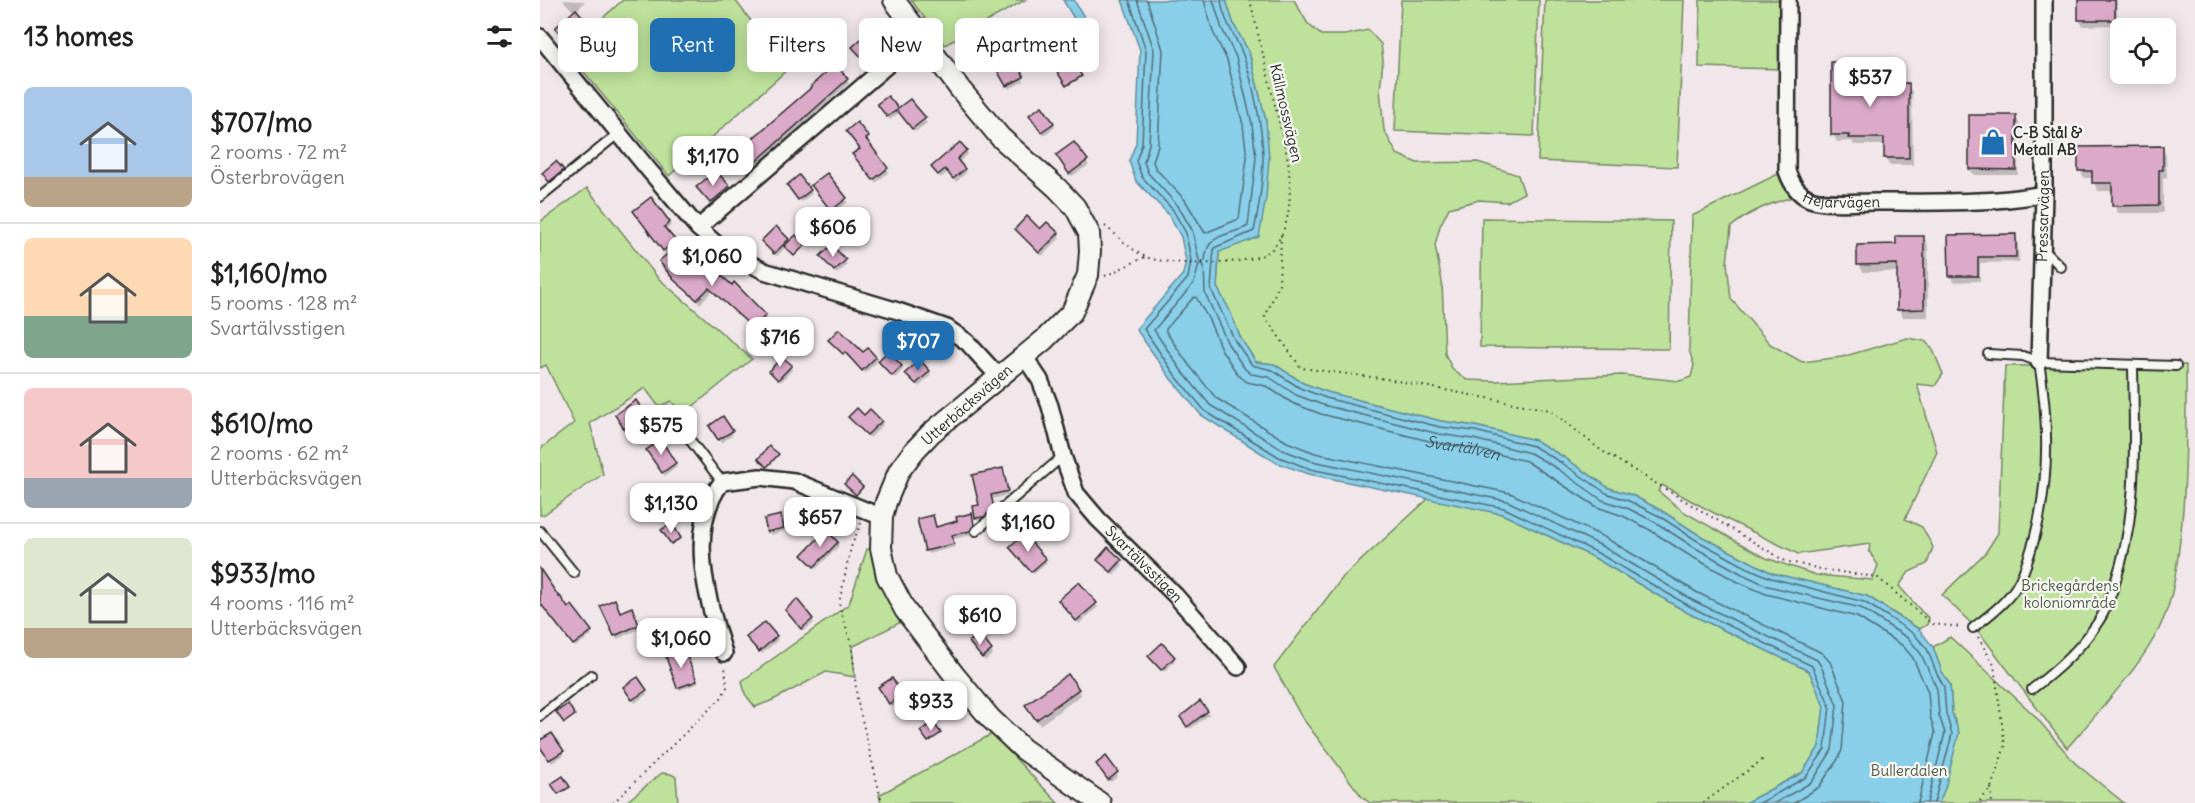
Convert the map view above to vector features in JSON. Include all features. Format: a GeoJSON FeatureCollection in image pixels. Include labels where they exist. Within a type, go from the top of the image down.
{"type":"FeatureCollection","features":[{"type":"Feature","properties":{"kind":"street","name":"Utterbäcksvägen"},"geometry":{"type":"LineString","coordinates":[[894,0],[908,18]]}},
{"type":"Feature","properties":{"kind":"street","name":"Hejarvägen"},"geometry":{"type":"LineString","coordinates":[[1788,0],[1787,171],[1791,182],[1799,192],[1810,199],[1835,202],[1971,202],[2044,194]]}},
{"type":"Feature","properties":{"kind":"street","name":"Pressarvägen"},"geometry":{"type":"LineString","coordinates":[[2039,362],[2044,194],[2044,0]]}},
{"type":"Feature","properties":{"kind":"street"},"geometry":{"type":"LineString","coordinates":[[540,37],[698,228],[722,249],[764,271],[947,328],[967,342],[999,376]]}},
{"type":"Feature","properties":{"kind":"street","name":"Utterbäcksvägen"},"geometry":{"type":"LineString","coordinates":[[943,66],[1000,137],[1075,207],[1089,233],[1088,274],[1072,312],[1044,340],[931,433],[899,471],[874,514],[887,576],[905,610],[990,718],[1023,749],[1101,802]]}},
{"type":"Feature","properties":{"kind":"street"},"geometry":{"type":"LineString","coordinates":[[698,228],[879,72]]}},
{"type":"Feature","properties":{"kind":"street","name":"Svartälvsstigen"},"geometry":{"type":"LineString","coordinates":[[1024,356],[1040,381],[1050,406],[1076,493],[1098,519],[1174,595],[1238,667]]}},
{"type":"Feature","properties":{"kind":"street"},"geometry":{"type":"LineString","coordinates":[[724,652],[708,600],[703,545],[703,522],[712,495],[722,482],[760,477],[794,481],[874,514]]}},
{"type":"Feature","properties":{"kind":"lane"},"geometry":{"type":"LineString","coordinates":[[540,197],[619,133]]}},
{"type":"Feature","properties":{"kind":"lane"},"geometry":{"type":"LineString","coordinates":[[2042,248],[2061,267]]}},
{"type":"Feature","properties":{"kind":"lane"},"geometry":{"type":"LineString","coordinates":[[1988,354],[2024,356],[2039,362],[2176,366]]}},
{"type":"Feature","properties":{"kind":"lane"},"geometry":{"type":"LineString","coordinates":[[1973,628],[1993,613],[2016,586],[2028,561],[2040,518],[2045,474],[2046,425],[2039,362]]}},
{"type":"Feature","properties":{"kind":"lane"},"geometry":{"type":"LineString","coordinates":[[2032,689],[2056,671],[2079,648],[2097,624],[2108,603],[2121,566],[2132,506],[2133,366]]}},
{"type":"Feature","properties":{"kind":"lane"},"geometry":{"type":"LineString","coordinates":[[668,411],[722,482]]}},
{"type":"Feature","properties":{"kind":"lane"},"geometry":{"type":"LineString","coordinates":[[976,531],[1064,456]]}},
{"type":"Feature","properties":{"kind":"lane"},"geometry":{"type":"LineString","coordinates":[[540,531],[574,573]]}},
{"type":"Feature","properties":{"kind":"lane"},"geometry":{"type":"LineString","coordinates":[[540,716],[591,675]]}},
{"type":"Feature","properties":{"kind":"path","name":"Källmossvägen"},"geometry":{"type":"LineString","coordinates":[[1145,257],[1170,261],[1253,260],[1266,255],[1281,235],[1290,198],[1288,160],[1250,0]]}},
{"type":"Feature","properties":{"kind":"path"},"geometry":{"type":"LineString","coordinates":[[1083,286],[1145,257],[1100,222]]}},
{"type":"Feature","properties":{"kind":"path"},"geometry":{"type":"LineString","coordinates":[[1281,235],[1279,284],[1265,317],[1301,368],[1387,379],[1550,410],[1602,451],[1785,561],[1825,570],[1877,577],[1932,624],[1973,628],[1994,665],[2005,746],[1990,788],[1978,803]]}},
{"type":"Feature","properties":{"kind":"path"},"geometry":{"type":"LineString","coordinates":[[874,514],[851,547],[839,603],[852,647],[857,699],[882,803]]}},
{"type":"Feature","properties":{"kind":"path"},"geometry":{"type":"LineString","coordinates":[[613,803],[721,698],[727,687],[724,652]]}},
{"type":"Feature","properties":{"kind":"path"},"geometry":{"type":"LineString","coordinates":[[1704,803],[1765,758]]}},
{"type":"Feature","properties":{"kind":"path"},"geometry":{"type":"LineString","coordinates":[[1990,788],[1992,803]]}},
{"type":"Feature","properties":{"kind":"green space"},"geometry":{"type":"Polygon","coordinates":[[[623,0],[735,0],[749,18],[747,18],[747,72],[785,72],[669,176],[584,72],[638,72],[638,18],[602,18],[623,0]]]}},
{"type":"Feature","properties":{"kind":"green space"},"geometry":{"type":"Polygon","coordinates":[[[911,0],[1025,0],[993,18],[955,18],[955,39],[945,45],[943,18],[925,18],[911,0]]]}},
{"type":"Feature","properties":{"kind":"green space"},"geometry":{"type":"Polygon","coordinates":[[[1226,0],[1294,0],[1308,24],[1321,35],[1345,35],[1368,30],[1381,44],[1383,60],[1380,90],[1384,130],[1397,154],[1417,163],[1478,162],[1518,175],[1524,193],[1507,202],[1479,200],[1449,208],[1440,226],[1435,245],[1442,282],[1445,354],[1453,370],[1467,380],[1495,381],[1622,375],[1680,381],[1691,377],[1694,365],[1689,350],[1692,216],[1780,173],[1793,197],[1760,208],[1731,227],[1727,263],[1731,299],[1770,344],[1802,362],[1842,357],[1907,338],[1925,341],[1933,350],[1943,374],[1935,386],[1917,384],[1937,452],[1905,519],[1922,527],[1933,547],[1927,564],[1909,572],[1899,586],[1929,618],[1927,625],[1919,629],[1867,596],[1772,573],[1699,535],[1632,495],[1609,488],[1535,440],[1475,426],[1441,421],[1327,392],[1303,383],[1274,364],[1256,362],[1240,337],[1217,287],[1219,252],[1266,121],[1249,52],[1234,25],[1226,0]],[[1662,485],[1658,491],[1684,512],[1766,558],[1816,575],[1873,580],[1878,565],[1869,551],[1870,544],[1798,554],[1662,485]]]}},
{"type":"Feature","properties":{"kind":"green space"},"geometry":{"type":"Polygon","coordinates":[[[1401,0],[1539,0],[1534,136],[1395,131],[1401,0]]]}},
{"type":"Feature","properties":{"kind":"green space"},"geometry":{"type":"Polygon","coordinates":[[[1545,0],[1684,0],[1677,167],[1538,161],[1545,0]]]}},
{"type":"Feature","properties":{"kind":"green space"},"geometry":{"type":"Polygon","coordinates":[[[1700,0],[1781,0],[1780,69],[1699,67],[1700,0]]]}},
{"type":"Feature","properties":{"kind":"green space"},"geometry":{"type":"Polygon","coordinates":[[[587,188],[658,278],[752,359],[682,415],[671,401],[659,407],[645,388],[590,423],[603,474],[540,515],[540,449],[574,423],[546,365],[540,368],[540,222],[587,188]]]}},
{"type":"Feature","properties":{"kind":"green space"},"geometry":{"type":"Polygon","coordinates":[[[1482,218],[1671,221],[1669,349],[1480,347],[1482,218]]]}},
{"type":"Feature","properties":{"kind":"green space","name":"Brickegårdens koloniområde"},"geometry":{"type":"Polygon","coordinates":[[[2186,365],[2186,457],[2182,525],[2174,585],[2169,603],[2163,620],[2145,653],[2120,687],[2067,748],[1976,628],[1942,595],[1986,552],[1998,533],[2005,366],[2186,365]]]}},
{"type":"Feature","properties":{"kind":"green space"},"geometry":{"type":"Polygon","coordinates":[[[1429,498],[1502,514],[1593,557],[1688,613],[1809,671],[1824,706],[1819,747],[1803,772],[1745,803],[1370,803],[1362,797],[1301,716],[1274,667],[1343,577],[1429,498]]]}},
{"type":"Feature","properties":{"kind":"green space"},"geometry":{"type":"Polygon","coordinates":[[[867,549],[880,551],[909,618],[852,647],[855,677],[826,672],[755,707],[745,694],[742,681],[849,604],[867,549]]]}},
{"type":"Feature","properties":{"kind":"green space","name":"Bullerdalen"},"geometry":{"type":"Polygon","coordinates":[[[1950,637],[2034,715],[2075,763],[2124,803],[1832,803],[1959,733],[1952,713],[1950,685],[1942,672],[1933,647],[1950,637]]]}},
{"type":"Feature","properties":{"kind":"green space"},"geometry":{"type":"Polygon","coordinates":[[[992,734],[1058,803],[881,803],[879,795],[992,734]]]}},
{"type":"Feature","properties":{"kind":"green space"},"geometry":{"type":"Polygon","coordinates":[[[662,773],[676,777],[678,803],[625,803],[662,773]]]}},
{"type":"Feature","properties":{"kind":"water"},"geometry":{"type":"Polygon","coordinates":[[[1063,0],[1074,0],[1084,18],[1074,18],[1063,0]]]}},
{"type":"Feature","properties":{"kind":"water","name":"Svartälven"},"geometry":{"type":"Polygon","coordinates":[[[1122,0],[1226,0],[1234,25],[1249,52],[1266,121],[1269,158],[1266,198],[1259,237],[1219,252],[1217,287],[1240,337],[1256,362],[1274,364],[1303,383],[1327,392],[1441,421],[1475,426],[1535,440],[1609,488],[1632,495],[1699,535],[1772,573],[1867,596],[1919,629],[1933,647],[1942,672],[1950,685],[1952,713],[1959,733],[1939,803],[1745,803],[1802,773],[1819,747],[1824,706],[1809,671],[1688,613],[1593,557],[1502,514],[1309,474],[1277,463],[1201,415],[1171,379],[1136,329],[1183,274],[1186,261],[1181,237],[1168,214],[1136,181],[1129,161],[1136,143],[1140,50],[1122,0]]]}},
{"type":"Feature","properties":{"kind":"building"},"geometry":{"type":"Polygon","coordinates":[[[2078,0],[2115,0],[2115,18],[2078,20],[2078,0]]]}},
{"type":"Feature","properties":{"kind":"building"},"geometry":{"type":"Polygon","coordinates":[[[576,9],[584,18],[566,18],[576,9]]]}},
{"type":"Feature","properties":{"kind":"building"},"geometry":{"type":"Polygon","coordinates":[[[859,41],[859,55],[852,47],[859,41]]]}},
{"type":"Feature","properties":{"kind":"building"},"geometry":{"type":"Polygon","coordinates":[[[1831,62],[1850,62],[1850,68],[1876,67],[1876,84],[1909,83],[1909,158],[1884,158],[1884,138],[1848,138],[1849,135],[1831,135],[1831,62]]]}},
{"type":"Feature","properties":{"kind":"building"},"geometry":{"type":"Polygon","coordinates":[[[826,72],[842,72],[848,79],[751,166],[738,151],[826,72]]]}},
{"type":"Feature","properties":{"kind":"building"},"geometry":{"type":"Polygon","coordinates":[[[998,72],[1021,72],[1024,77],[1006,86],[998,72]]]}},
{"type":"Feature","properties":{"kind":"building"},"geometry":{"type":"Polygon","coordinates":[[[1057,72],[1079,72],[1082,76],[1066,86],[1057,72]]]}},
{"type":"Feature","properties":{"kind":"building"},"geometry":{"type":"Polygon","coordinates":[[[888,96],[898,108],[910,99],[926,118],[912,129],[897,110],[887,117],[877,104],[888,96]]]}},
{"type":"Feature","properties":{"kind":"building"},"geometry":{"type":"Polygon","coordinates":[[[1042,106],[1054,123],[1041,132],[1029,115],[1042,106]]]}},
{"type":"Feature","properties":{"kind":"building","name":"C-B Stål & Metall AB"},"geometry":{"type":"Polygon","coordinates":[[[1969,115],[2016,115],[2016,170],[1969,169],[1969,115]]]}},
{"type":"Feature","properties":{"kind":"building"},"geometry":{"type":"Polygon","coordinates":[[[857,122],[869,137],[866,139],[888,168],[873,180],[852,154],[860,149],[846,131],[857,122]]]}},
{"type":"Feature","properties":{"kind":"building"},"geometry":{"type":"Polygon","coordinates":[[[960,142],[967,150],[957,159],[965,169],[953,179],[945,169],[938,175],[931,167],[960,142]]]}},
{"type":"Feature","properties":{"kind":"building"},"geometry":{"type":"Polygon","coordinates":[[[1074,142],[1088,160],[1069,174],[1056,155],[1074,142]]]}},
{"type":"Feature","properties":{"kind":"building"},"geometry":{"type":"Polygon","coordinates":[[[2163,146],[2163,170],[2159,170],[2159,205],[2112,206],[2112,183],[2092,183],[2092,171],[2078,171],[2078,147],[2163,146]]]}},
{"type":"Feature","properties":{"kind":"building"},"geometry":{"type":"Polygon","coordinates":[[[556,161],[564,170],[549,182],[542,173],[556,161]]]}},
{"type":"Feature","properties":{"kind":"building"},"geometry":{"type":"Polygon","coordinates":[[[716,171],[730,186],[710,203],[696,187],[716,171]]]}},
{"type":"Feature","properties":{"kind":"building"},"geometry":{"type":"Polygon","coordinates":[[[827,173],[847,198],[831,211],[811,185],[827,173]]]}},
{"type":"Feature","properties":{"kind":"building"},"geometry":{"type":"Polygon","coordinates":[[[799,175],[811,190],[798,200],[787,185],[799,175]]]}},
{"type":"Feature","properties":{"kind":"building"},"geometry":{"type":"Polygon","coordinates":[[[651,197],[670,222],[664,227],[676,241],[663,251],[633,211],[651,197]]]}},
{"type":"Feature","properties":{"kind":"building"},"geometry":{"type":"Polygon","coordinates":[[[1027,216],[1040,229],[1047,222],[1059,233],[1039,253],[1015,229],[1027,216]]]}},
{"type":"Feature","properties":{"kind":"building"},"geometry":{"type":"Polygon","coordinates":[[[776,226],[789,239],[774,254],[761,241],[776,226]]]}},
{"type":"Feature","properties":{"kind":"building"},"geometry":{"type":"Polygon","coordinates":[[[2016,234],[2016,257],[1978,257],[1978,276],[1949,276],[1948,235],[2016,234]]]}},
{"type":"Feature","properties":{"kind":"building"},"geometry":{"type":"Polygon","coordinates":[[[796,235],[805,245],[794,256],[784,246],[796,235]]]}},
{"type":"Feature","properties":{"kind":"building"},"geometry":{"type":"Polygon","coordinates":[[[1896,236],[1924,236],[1924,309],[1897,310],[1897,264],[1857,265],[1857,245],[1896,244],[1896,236]]]}},
{"type":"Feature","properties":{"kind":"building"},"geometry":{"type":"Polygon","coordinates":[[[832,245],[846,260],[834,271],[820,256],[832,245]]]}},
{"type":"Feature","properties":{"kind":"building"},"geometry":{"type":"Polygon","coordinates":[[[672,250],[692,271],[703,259],[732,285],[734,282],[766,315],[753,328],[709,288],[697,300],[674,280],[659,261],[672,250]]]}},
{"type":"Feature","properties":{"kind":"building"},"geometry":{"type":"Polygon","coordinates":[[[793,322],[806,335],[799,343],[785,330],[793,322]]]}},
{"type":"Feature","properties":{"kind":"building"},"geometry":{"type":"Polygon","coordinates":[[[839,329],[863,352],[868,348],[876,357],[862,371],[845,352],[843,354],[828,340],[839,329]]]}},
{"type":"Feature","properties":{"kind":"building"},"geometry":{"type":"Polygon","coordinates":[[[888,351],[902,366],[892,376],[878,361],[888,351]]]}},
{"type":"Feature","properties":{"kind":"building"},"geometry":{"type":"Polygon","coordinates":[[[782,357],[792,365],[778,380],[769,371],[782,357]]]}},
{"type":"Feature","properties":{"kind":"building"},"geometry":{"type":"Polygon","coordinates":[[[920,360],[930,371],[916,384],[905,373],[920,360]]]}},
{"type":"Feature","properties":{"kind":"building"},"geometry":{"type":"Polygon","coordinates":[[[636,400],[645,414],[624,429],[615,415],[636,400]]]}},
{"type":"Feature","properties":{"kind":"building"},"geometry":{"type":"Polygon","coordinates":[[[857,408],[864,415],[870,409],[882,421],[867,435],[848,417],[857,408]]]}},
{"type":"Feature","properties":{"kind":"building"},"geometry":{"type":"Polygon","coordinates":[[[723,416],[733,431],[718,440],[709,426],[723,416]]]}},
{"type":"Feature","properties":{"kind":"building"},"geometry":{"type":"Polygon","coordinates":[[[661,440],[676,463],[662,473],[646,450],[661,440]]]}},
{"type":"Feature","properties":{"kind":"building"},"geometry":{"type":"Polygon","coordinates":[[[769,446],[779,454],[767,467],[758,459],[769,446]]]}},
{"type":"Feature","properties":{"kind":"building"},"geometry":{"type":"Polygon","coordinates":[[[1003,468],[1008,491],[991,495],[994,508],[984,517],[975,518],[973,506],[979,505],[972,475],[1003,468]]]}},
{"type":"Feature","properties":{"kind":"building"},"geometry":{"type":"Polygon","coordinates":[[[852,476],[863,487],[856,495],[844,484],[852,476]]]}},
{"type":"Feature","properties":{"kind":"building"},"geometry":{"type":"Polygon","coordinates":[[[972,513],[974,525],[970,531],[952,535],[954,544],[925,551],[917,519],[933,515],[936,527],[957,521],[956,517],[972,513]]]}},
{"type":"Feature","properties":{"kind":"building"},"geometry":{"type":"Polygon","coordinates":[[[781,515],[784,528],[767,532],[764,519],[781,515]]]}},
{"type":"Feature","properties":{"kind":"building"},"geometry":{"type":"Polygon","coordinates":[[[672,523],[681,538],[671,544],[661,530],[672,523]]]}},
{"type":"Feature","properties":{"kind":"building"},"geometry":{"type":"Polygon","coordinates":[[[826,530],[838,542],[814,567],[802,555],[826,530]]]}},
{"type":"Feature","properties":{"kind":"building"},"geometry":{"type":"Polygon","coordinates":[[[1024,534],[1046,559],[1031,572],[1009,547],[1024,534]]]}},
{"type":"Feature","properties":{"kind":"building"},"geometry":{"type":"Polygon","coordinates":[[[1108,547],[1122,560],[1111,572],[1097,560],[1108,547]]]}},
{"type":"Feature","properties":{"kind":"building"},"geometry":{"type":"Polygon","coordinates":[[[540,569],[568,608],[572,605],[592,631],[573,645],[540,603],[540,569]]]}},
{"type":"Feature","properties":{"kind":"building"},"geometry":{"type":"Polygon","coordinates":[[[1079,582],[1097,603],[1076,621],[1058,600],[1079,582]]]}},
{"type":"Feature","properties":{"kind":"building"},"geometry":{"type":"Polygon","coordinates":[[[615,599],[620,612],[632,607],[639,625],[614,636],[600,606],[615,599]]]}},
{"type":"Feature","properties":{"kind":"building"},"geometry":{"type":"Polygon","coordinates":[[[797,599],[813,619],[801,629],[785,610],[797,599]]]}},
{"type":"Feature","properties":{"kind":"building"},"geometry":{"type":"Polygon","coordinates":[[[765,622],[777,636],[759,652],[746,637],[765,622]]]}},
{"type":"Feature","properties":{"kind":"building"},"geometry":{"type":"Polygon","coordinates":[[[979,633],[992,650],[982,658],[969,642],[979,633]]]}},
{"type":"Feature","properties":{"kind":"building"},"geometry":{"type":"Polygon","coordinates":[[[1162,643],[1175,657],[1161,670],[1148,656],[1162,643]]]}},
{"type":"Feature","properties":{"kind":"building"},"geometry":{"type":"Polygon","coordinates":[[[685,651],[697,681],[677,688],[666,657],[685,651]]]}},
{"type":"Feature","properties":{"kind":"building"},"geometry":{"type":"Polygon","coordinates":[[[1068,674],[1079,689],[1036,720],[1025,705],[1068,674]]]}},
{"type":"Feature","properties":{"kind":"building"},"geometry":{"type":"Polygon","coordinates":[[[638,677],[647,690],[632,700],[623,687],[638,677]]]}},
{"type":"Feature","properties":{"kind":"building"},"geometry":{"type":"Polygon","coordinates":[[[892,678],[904,695],[889,704],[878,687],[892,678]]]}},
{"type":"Feature","properties":{"kind":"building"},"geometry":{"type":"Polygon","coordinates":[[[1200,701],[1208,711],[1187,727],[1180,717],[1200,701]]]}},
{"type":"Feature","properties":{"kind":"building"},"geometry":{"type":"Polygon","coordinates":[[[568,704],[575,715],[564,723],[556,712],[568,704]]]}},
{"type":"Feature","properties":{"kind":"building"},"geometry":{"type":"Polygon","coordinates":[[[933,722],[941,733],[928,742],[920,731],[933,722]]]}},
{"type":"Feature","properties":{"kind":"building"},"geometry":{"type":"Polygon","coordinates":[[[552,733],[564,751],[549,760],[540,747],[540,740],[552,733]]]}},
{"type":"Feature","properties":{"kind":"building"},"geometry":{"type":"Polygon","coordinates":[[[1106,756],[1118,772],[1108,780],[1096,764],[1106,756]]]}},
{"type":"Feature","properties":{"kind":"building"},"geometry":{"type":"Polygon","coordinates":[[[563,776],[570,787],[558,794],[551,784],[563,776]]]}},
{"type":"Feature","properties":{"kind":"place","name":"C-B Stål & Metall AB"},"geometry":{"type":"Point","coordinates":[1993,142]}}]}
